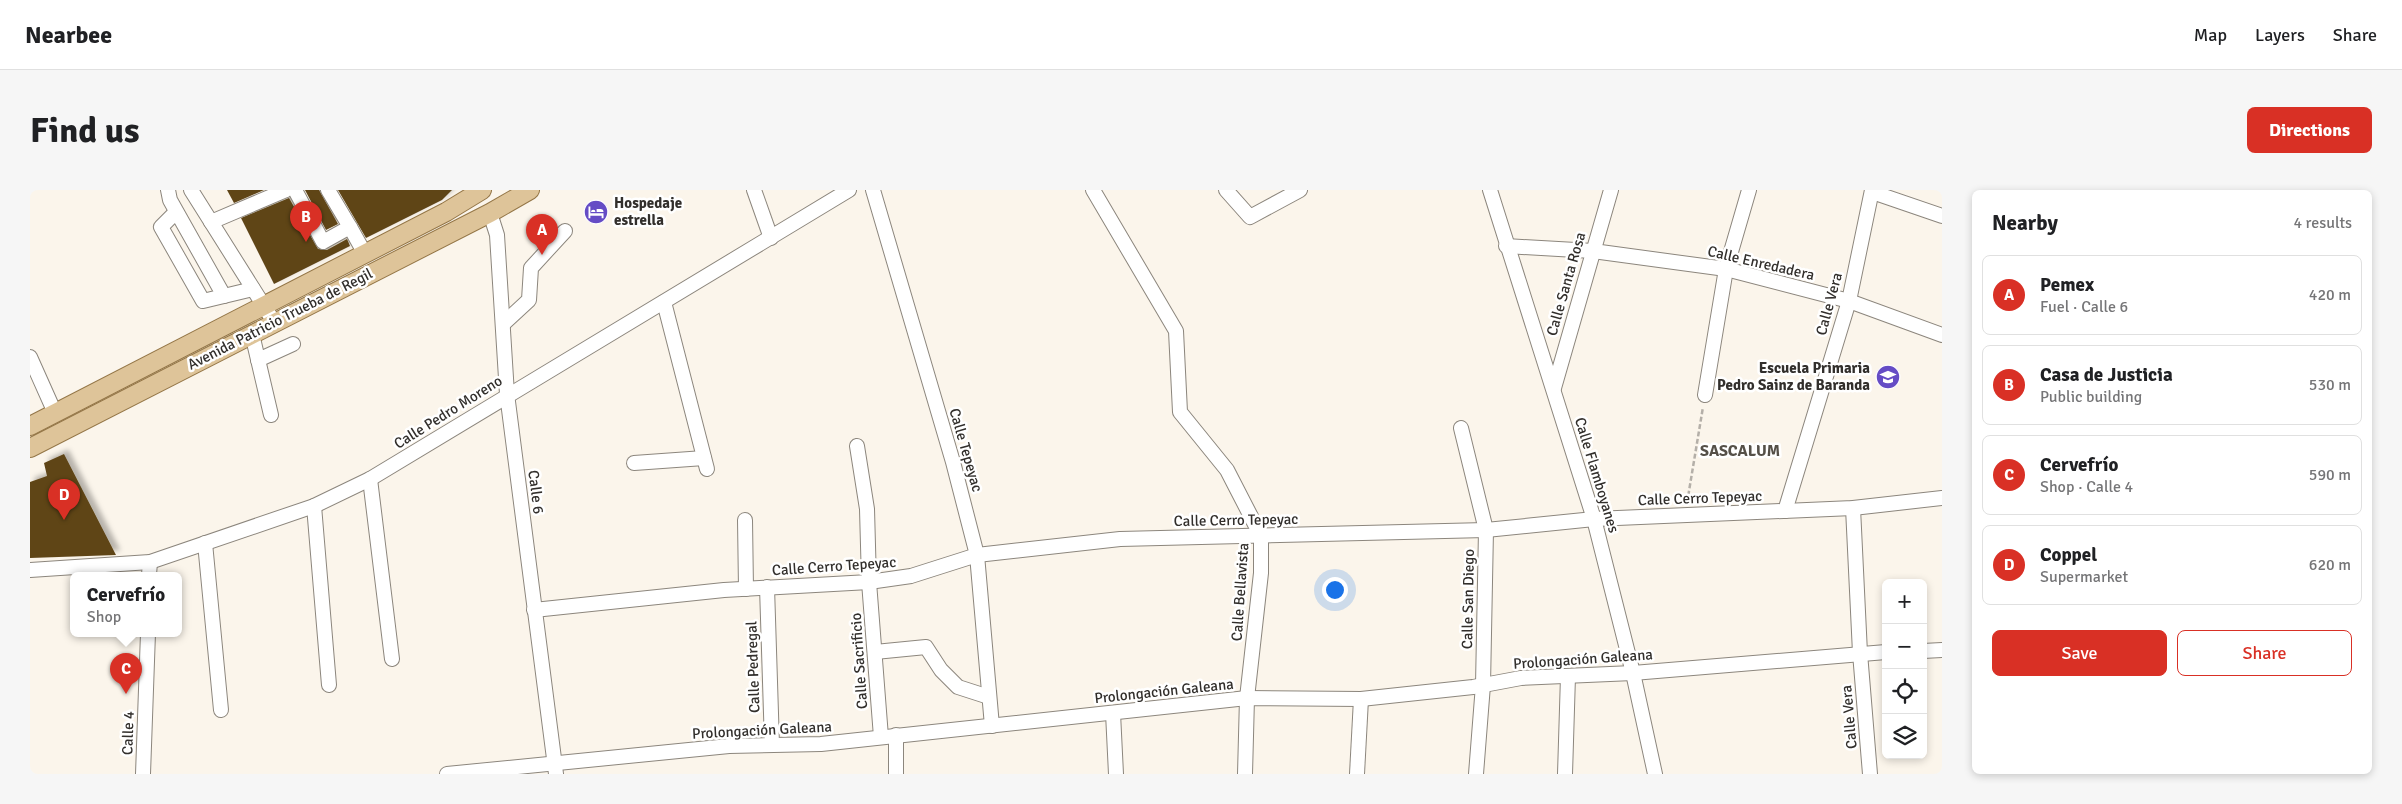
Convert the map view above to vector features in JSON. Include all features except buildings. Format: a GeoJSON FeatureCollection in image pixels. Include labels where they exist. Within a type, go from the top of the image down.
{"type":"FeatureCollection","features":[{"type":"Feature","properties":{"kind":"main road"},"geometry":{"type":"LineString","coordinates":[[457,206],[466,190]]}},
{"type":"Feature","properties":{"kind":"main road","name":"Avenida Patricio Trueba de Regil"},"geometry":{"type":"LineString","coordinates":[[30,426],[264,307],[457,206],[482,190]]}},
{"type":"Feature","properties":{"kind":"main road"},"geometry":{"type":"LineString","coordinates":[[490,213],[491,190]]}},
{"type":"Feature","properties":{"kind":"main road","name":"Avenida Patricio Trueba de Regil"},"geometry":{"type":"LineString","coordinates":[[30,448],[490,213],[530,190]]}},
{"type":"Feature","properties":{"kind":"main road"},"geometry":{"type":"LineString","coordinates":[[457,206],[471,203],[482,205],[490,213]]}},
{"type":"Feature","properties":{"kind":"street"},"geometry":{"type":"LineString","coordinates":[[168,190],[170,200],[176,212],[224,296]]}},
{"type":"Feature","properties":{"kind":"street"},"geometry":{"type":"LineString","coordinates":[[190,190],[274,322]]}},
{"type":"Feature","properties":{"kind":"street"},"geometry":{"type":"LineString","coordinates":[[211,222],[286,190]]}},
{"type":"Feature","properties":{"kind":"street"},"geometry":{"type":"LineString","coordinates":[[295,190],[324,242],[350,227]]}},
{"type":"Feature","properties":{"kind":"street"},"geometry":{"type":"LineString","coordinates":[[328,190],[365,254]]}},
{"type":"Feature","properties":{"kind":"street"},"geometry":{"type":"LineString","coordinates":[[754,190],[771,238]]}},
{"type":"Feature","properties":{"kind":"street","name":"Calle Pedro Moreno"},"geometry":{"type":"LineString","coordinates":[[30,570],[150,569],[204,543],[314,506],[370,479],[507,394],[849,190]]}},
{"type":"Feature","properties":{"kind":"street","name":"Calle Tepeyac"},"geometry":{"type":"LineString","coordinates":[[873,190],[953,462],[977,555],[992,726]]}},
{"type":"Feature","properties":{"kind":"street","name":"Calle Bellavista"},"geometry":{"type":"LineString","coordinates":[[1093,190],[1176,331],[1180,412],[1227,470],[1261,536],[1261,573],[1247,698],[1245,774]]}},
{"type":"Feature","properties":{"kind":"street"},"geometry":{"type":"LineString","coordinates":[[1226,190],[1250,217],[1300,190]]}},
{"type":"Feature","properties":{"kind":"street","name":"Calle Flamboyanes"},"geometry":{"type":"LineString","coordinates":[[1490,190],[1506,246],[1554,388],[1594,519],[1633,673],[1655,774]]}},
{"type":"Feature","properties":{"kind":"street","name":"Calle Santa Rosa"},"geometry":{"type":"LineString","coordinates":[[1554,388],[1611,190]]}},
{"type":"Feature","properties":{"kind":"street"},"geometry":{"type":"LineString","coordinates":[[1704,395],[1726,269],[1750,190]]}},
{"type":"Feature","properties":{"kind":"street"},"geometry":{"type":"LineString","coordinates":[[1872,191],[1942,216]]}},
{"type":"Feature","properties":{"kind":"street","name":"Calle Vera"},"geometry":{"type":"LineString","coordinates":[[1785,511],[1849,301],[1872,191]]}},
{"type":"Feature","properties":{"kind":"street"},"geometry":{"type":"LineString","coordinates":[[176,212],[161,227],[203,301],[253,289]]}},
{"type":"Feature","properties":{"kind":"street","name":"Calle 6"},"geometry":{"type":"LineString","coordinates":[[490,213],[497,236],[507,394],[555,768]]}},
{"type":"Feature","properties":{"kind":"street"},"geometry":{"type":"LineString","coordinates":[[503,324],[530,300],[531,268],[565,231]]}},
{"type":"Feature","properties":{"kind":"street","name":"Calle Enredadera"},"geometry":{"type":"LineString","coordinates":[[1506,246],[1593,251],[1726,269],[1849,301],[1942,334]]}},
{"type":"Feature","properties":{"kind":"street"},"geometry":{"type":"LineString","coordinates":[[634,463],[705,464],[664,302]]}},
{"type":"Feature","properties":{"kind":"street"},"geometry":{"type":"LineString","coordinates":[[252,334],[271,415]]}},
{"type":"Feature","properties":{"kind":"street"},"geometry":{"type":"LineString","coordinates":[[258,360],[293,344]]}},
{"type":"Feature","properties":{"kind":"street"},"geometry":{"type":"LineString","coordinates":[[30,357],[55,413]]}},
{"type":"Feature","properties":{"kind":"street","name":"Calle San Diego"},"geometry":{"type":"LineString","coordinates":[[1461,428],[1486,530],[1483,685],[1476,774]]}},
{"type":"Feature","properties":{"kind":"street","name":"Calle Sacrificio"},"geometry":{"type":"LineString","coordinates":[[858,446],[867,509],[869,582],[881,737]]}},
{"type":"Feature","properties":{"kind":"street"},"geometry":{"type":"LineString","coordinates":[[370,479],[392,659]]}},
{"type":"Feature","properties":{"kind":"street","name":"Calle Cerro Tepeyac"},"geometry":{"type":"LineString","coordinates":[[534,610],[767,587],[869,582],[911,576],[977,555],[1120,539],[1486,530],[1594,519],[1854,508],[1942,498]]}},
{"type":"Feature","properties":{"kind":"street"},"geometry":{"type":"LineString","coordinates":[[314,506],[329,685]]}},
{"type":"Feature","properties":{"kind":"street","name":"Calle Vera"},"geometry":{"type":"LineString","coordinates":[[1854,508],[1860,654],[1870,774]]}},
{"type":"Feature","properties":{"kind":"street"},"geometry":{"type":"LineString","coordinates":[[744,520],[746,589]]}},
{"type":"Feature","properties":{"kind":"street"},"geometry":{"type":"LineString","coordinates":[[204,543],[220,710]]}},
{"type":"Feature","properties":{"kind":"street","name":"Calle Pedregal"},"geometry":{"type":"LineString","coordinates":[[767,587],[772,745]]}},
{"type":"Feature","properties":{"kind":"street","name":"Calle 4"},"geometry":{"type":"LineString","coordinates":[[143,774],[148,637]]}},
{"type":"Feature","properties":{"kind":"street"},"geometry":{"type":"LineString","coordinates":[[875,652],[926,647],[941,670],[958,687],[989,697]]}},
{"type":"Feature","properties":{"kind":"street"},"geometry":{"type":"LineString","coordinates":[[1927,651],[1942,650]]}},
{"type":"Feature","properties":{"kind":"street","name":"Prolongación Galeana"},"geometry":{"type":"LineString","coordinates":[[447,774],[555,768],[729,746],[822,744],[1247,698],[1361,698],[1483,685],[1521,678],[1633,673],[1882,652]]}},
{"type":"Feature","properties":{"kind":"street"},"geometry":{"type":"LineString","coordinates":[[1565,774],[1568,676]]}},
{"type":"Feature","properties":{"kind":"street"},"geometry":{"type":"LineString","coordinates":[[1357,774],[1361,698]]}},
{"type":"Feature","properties":{"kind":"street"},"geometry":{"type":"LineString","coordinates":[[1113,713],[1116,774]]}},
{"type":"Feature","properties":{"kind":"street"},"geometry":{"type":"LineString","coordinates":[[896,735],[896,774]]}},
{"type":"Feature","properties":{"kind":"path"},"geometry":{"type":"LineString","coordinates":[[1685,514],[1704,395]]}},
{"type":"Feature","properties":{"kind":"place","name":"Hospedaje estrella"},"geometry":{"type":"Point","coordinates":[596,212]}},
{"type":"Feature","properties":{"kind":"place","name":"Casa de Justicia"},"geometry":{"type":"Point","coordinates":[306,242]}},
{"type":"Feature","properties":{"kind":"place","name":"Pemex"},"geometry":{"type":"Point","coordinates":[542,255]}},
{"type":"Feature","properties":{"kind":"place","name":"Escuela Primaria Pedro Sainz de Baranda"},"geometry":{"type":"Point","coordinates":[1888,377]}},
{"type":"Feature","properties":{"kind":"place","name":"Coppel"},"geometry":{"type":"Point","coordinates":[64,520]}},
{"type":"Feature","properties":{"kind":"place","name":"Cervefrío"},"geometry":{"type":"Point","coordinates":[126,694]}},
{"type":"Feature","properties":{"kind":"district","name":"SASCALUM"},"geometry":{"type":"Point","coordinates":[1740,451]}}]}
